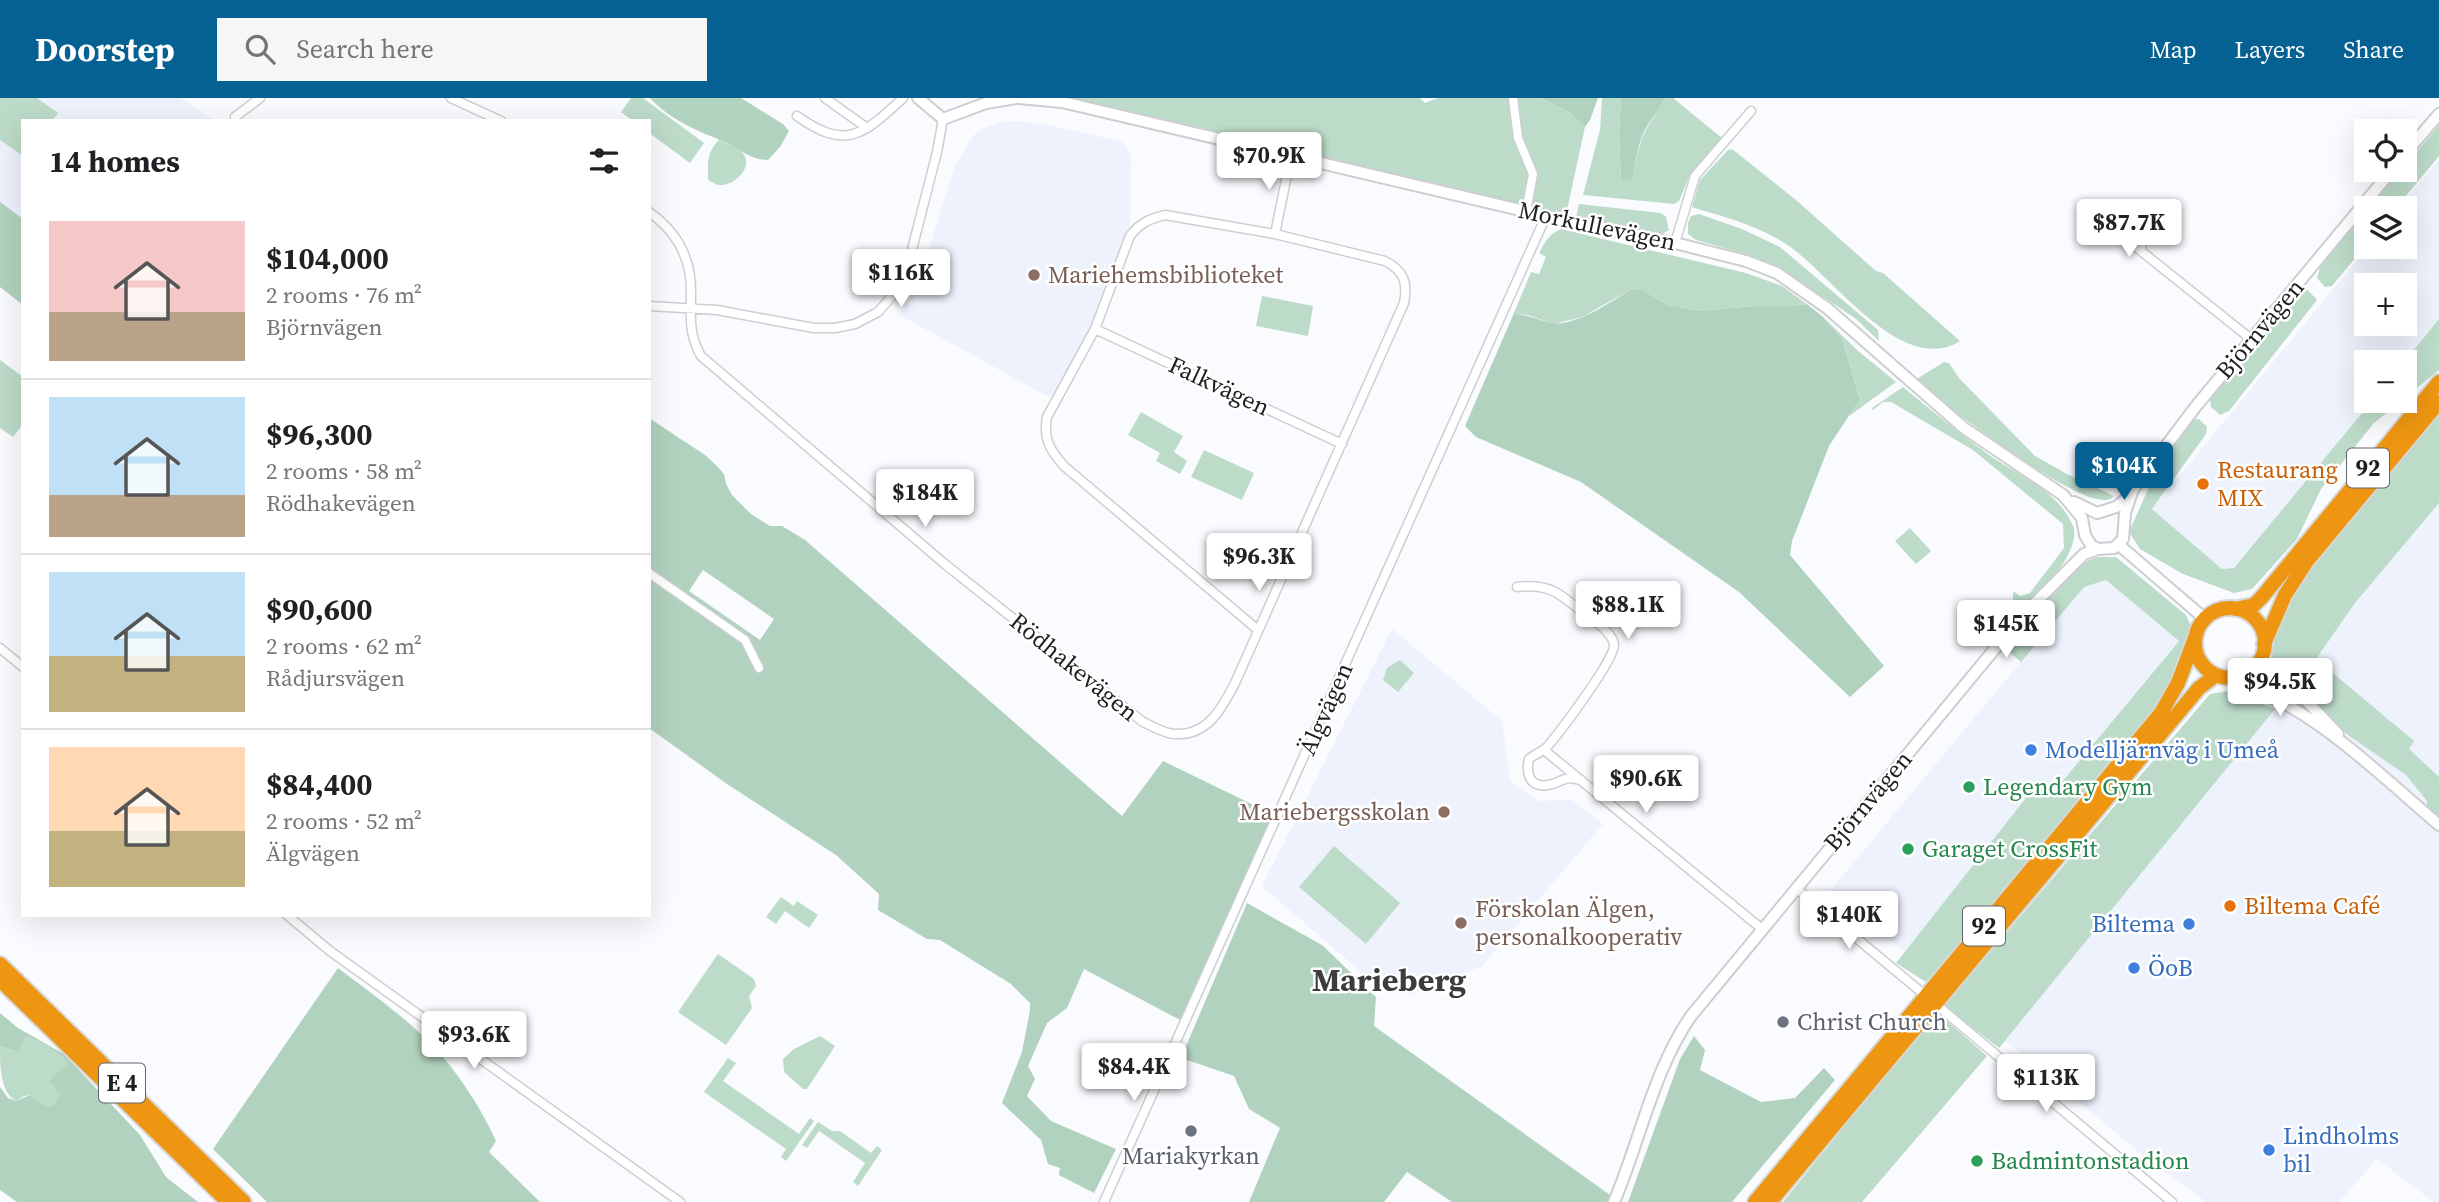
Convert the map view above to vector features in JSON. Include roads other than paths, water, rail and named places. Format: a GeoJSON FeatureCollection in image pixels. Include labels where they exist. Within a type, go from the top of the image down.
{"type":"FeatureCollection","features":[{"type":"Feature","properties":{"kind":"highway","name":"92"},"geometry":{"type":"LineString","coordinates":[[2235,609],[2254,605],[2262,597],[2439,382]]}},
{"type":"Feature","properties":{"kind":"highway","name":"92"},"geometry":{"type":"LineString","coordinates":[[2264,647],[2286,595],[2307,561],[2439,402]]}},
{"type":"Feature","properties":{"kind":"highway"},"geometry":{"type":"LineString","coordinates":[[2235,609],[2256,621],[2263,635],[2264,647],[2259,662],[2248,673],[2235,678],[2219,676],[2205,668],[2198,657],[2195,638],[2205,619],[2222,610],[2235,609]]}},
{"type":"Feature","properties":{"kind":"highway","name":"92"},"geometry":{"type":"LineString","coordinates":[[1755,1202],[2161,713],[2178,683],[2195,638]]}},
{"type":"Feature","properties":{"kind":"highway","name":"92"},"geometry":{"type":"LineString","coordinates":[[1770,1202],[2199,688],[2219,676]]}},
{"type":"Feature","properties":{"kind":"highway","name":"E 4"},"geometry":{"type":"LineString","coordinates":[[0,964],[244,1202]]}},
{"type":"Feature","properties":{"kind":"highway","name":"E 4"},"geometry":{"type":"LineString","coordinates":[[0,980],[228,1202]]}},
{"type":"Feature","properties":{"kind":"street"},"geometry":{"type":"LineString","coordinates":[[235,117],[260,98]]}},
{"type":"Feature","properties":{"kind":"street"},"geometry":{"type":"LineString","coordinates":[[451,98],[497,119]]}},
{"type":"Feature","properties":{"kind":"street"},"geometry":{"type":"LineString","coordinates":[[825,98],[867,128]]}},
{"type":"Feature","properties":{"kind":"street"},"geometry":{"type":"LineString","coordinates":[[797,116],[823,133],[836,136],[859,133],[903,98]]}},
{"type":"Feature","properties":{"kind":"street"},"geometry":{"type":"LineString","coordinates":[[651,306],[691,307],[814,328],[855,324],[878,312],[899,288],[907,269],[937,152],[943,119],[918,98]]}},
{"type":"Feature","properties":{"kind":"street","name":"Morkullevägen"},"geometry":{"type":"LineString","coordinates":[[943,119],[986,103],[1018,98],[1062,102],[1746,261],[1777,273],[1799,287],[1965,428],[2063,495],[2082,518],[2085,533]]}},
{"type":"Feature","properties":{"kind":"street"},"geometry":{"type":"LineString","coordinates":[[1513,98],[1518,138],[1534,174],[1527,211]]}},
{"type":"Feature","properties":{"kind":"street"},"geometry":{"type":"LineString","coordinates":[[1675,243],[1695,176],[1751,111]]}},
{"type":"Feature","properties":{"kind":"street"},"geometry":{"type":"LineString","coordinates":[[2417,140],[2439,114]]}},
{"type":"Feature","properties":{"kind":"street"},"geometry":{"type":"LineString","coordinates":[[1275,234],[1291,155]]}},
{"type":"Feature","properties":{"kind":"street","name":"Björnvägen"},"geometry":{"type":"LineString","coordinates":[[2072,565],[2091,517],[2125,500],[2133,492],[2179,427],[2382,182]]}},
{"type":"Feature","properties":{"kind":"street","name":"Rödhakevägen"},"geometry":{"type":"LineString","coordinates":[[651,213],[664,223],[679,241],[690,273],[693,341],[701,356],[717,372],[946,565],[1143,722],[1174,735],[1201,729],[1219,713],[1258,630],[1342,444],[1404,303],[1406,289],[1403,277],[1396,267],[1385,261],[1275,234],[1165,215],[1149,219],[1139,225],[1130,236],[1095,329],[1047,417],[1046,442],[1064,466],[1258,630]]}},
{"type":"Feature","properties":{"kind":"street","name":"Älgvägen"},"geometry":{"type":"LineString","coordinates":[[1104,1202],[1546,215]]}},
{"type":"Feature","properties":{"kind":"street"},"geometry":{"type":"LineString","coordinates":[[2141,250],[2251,340]]}},
{"type":"Feature","properties":{"kind":"street","name":"Falkvägen"},"geometry":{"type":"LineString","coordinates":[[1095,329],[1342,444]]}},
{"type":"Feature","properties":{"kind":"street","name":"Björnvägen"},"geometry":{"type":"LineString","coordinates":[[1614,1202],[1645,1116],[1682,1028],[1993,650],[2084,554],[2098,549],[2108,550],[2119,545],[2123,539],[2124,513],[2133,492]]}},
{"type":"Feature","properties":{"kind":"street"},"geometry":{"type":"LineString","coordinates":[[2063,495],[2087,509],[2118,516],[2123,524]]}},
{"type":"Feature","properties":{"kind":"street"},"geometry":{"type":"LineString","coordinates":[[2085,533],[2091,545],[2098,549]]}},
{"type":"Feature","properties":{"kind":"street"},"geometry":{"type":"LineString","coordinates":[[2119,545],[2205,619]]}},
{"type":"Feature","properties":{"kind":"street"},"geometry":{"type":"LineString","coordinates":[[651,574],[745,640],[758,668]]}},
{"type":"Feature","properties":{"kind":"street"},"geometry":{"type":"LineString","coordinates":[[1517,587],[1533,585],[1548,588],[1565,598],[1614,640],[1613,654],[1544,750],[1529,759],[1526,770],[1531,780],[1540,785],[1569,778],[1581,780]]}},
{"type":"Feature","properties":{"kind":"street"},"geometry":{"type":"LineString","coordinates":[[2264,647],[2269,669],[2330,724],[2344,742]]}},
{"type":"Feature","properties":{"kind":"street"},"geometry":{"type":"LineString","coordinates":[[0,648],[21,665]]}},
{"type":"Feature","properties":{"kind":"street"},"geometry":{"type":"LineString","coordinates":[[2219,676],[2240,682],[2285,703],[2344,742],[2439,825]]}},
{"type":"Feature","properties":{"kind":"street"},"geometry":{"type":"LineString","coordinates":[[1544,750],[1762,929]]}},
{"type":"Feature","properties":{"kind":"street"},"geometry":{"type":"LineString","coordinates":[[1796,888],[1920,991]]}},
{"type":"Feature","properties":{"kind":"street"},"geometry":{"type":"LineString","coordinates":[[289,917],[330,951],[680,1202]]}},
{"type":"Feature","properties":{"kind":"street"},"geometry":{"type":"LineString","coordinates":[[1938,1006],[2172,1202]]}},
{"type":"Feature","properties":{"kind":"place","name":"Mariehemsbiblioteket"},"geometry":{"type":"Point","coordinates":[1034,275]}},
{"type":"Feature","properties":{"kind":"place","name":"Restaurang MIX"},"geometry":{"type":"Point","coordinates":[2203,484]}},
{"type":"Feature","properties":{"kind":"place","name":"Modelljärnväg i Umeå"},"geometry":{"type":"Point","coordinates":[2031,750]}},
{"type":"Feature","properties":{"kind":"place","name":"Legendary Gym"},"geometry":{"type":"Point","coordinates":[1969,787]}},
{"type":"Feature","properties":{"kind":"place","name":"Mariebergsskolan"},"geometry":{"type":"Point","coordinates":[1444,812]}},
{"type":"Feature","properties":{"kind":"place","name":"Garaget CrossFit"},"geometry":{"type":"Point","coordinates":[1908,849]}},
{"type":"Feature","properties":{"kind":"place","name":"Biltema Café"},"geometry":{"type":"Point","coordinates":[2230,906]}},
{"type":"Feature","properties":{"kind":"place","name":"Förskolan Älgen, personalkooperativ"},"geometry":{"type":"Point","coordinates":[1461,923]}},
{"type":"Feature","properties":{"kind":"place","name":"Biltema"},"geometry":{"type":"Point","coordinates":[2189,924]}},
{"type":"Feature","properties":{"kind":"place","name":"ÖoB"},"geometry":{"type":"Point","coordinates":[2134,968]}},
{"type":"Feature","properties":{"kind":"place","name":"Christ Church"},"geometry":{"type":"Point","coordinates":[1783,1022]}},
{"type":"Feature","properties":{"kind":"place","name":"Mariakyrkan"},"geometry":{"type":"Point","coordinates":[1191,1131]}},
{"type":"Feature","properties":{"kind":"place","name":"Lindholms bil"},"geometry":{"type":"Point","coordinates":[2269,1150]}},
{"type":"Feature","properties":{"kind":"place","name":"Badmintonstadion"},"geometry":{"type":"Point","coordinates":[1977,1161]}},
{"type":"Feature","properties":{"kind":"district","name":"Marieberg"},"geometry":{"type":"Point","coordinates":[1389,980]}}]}
